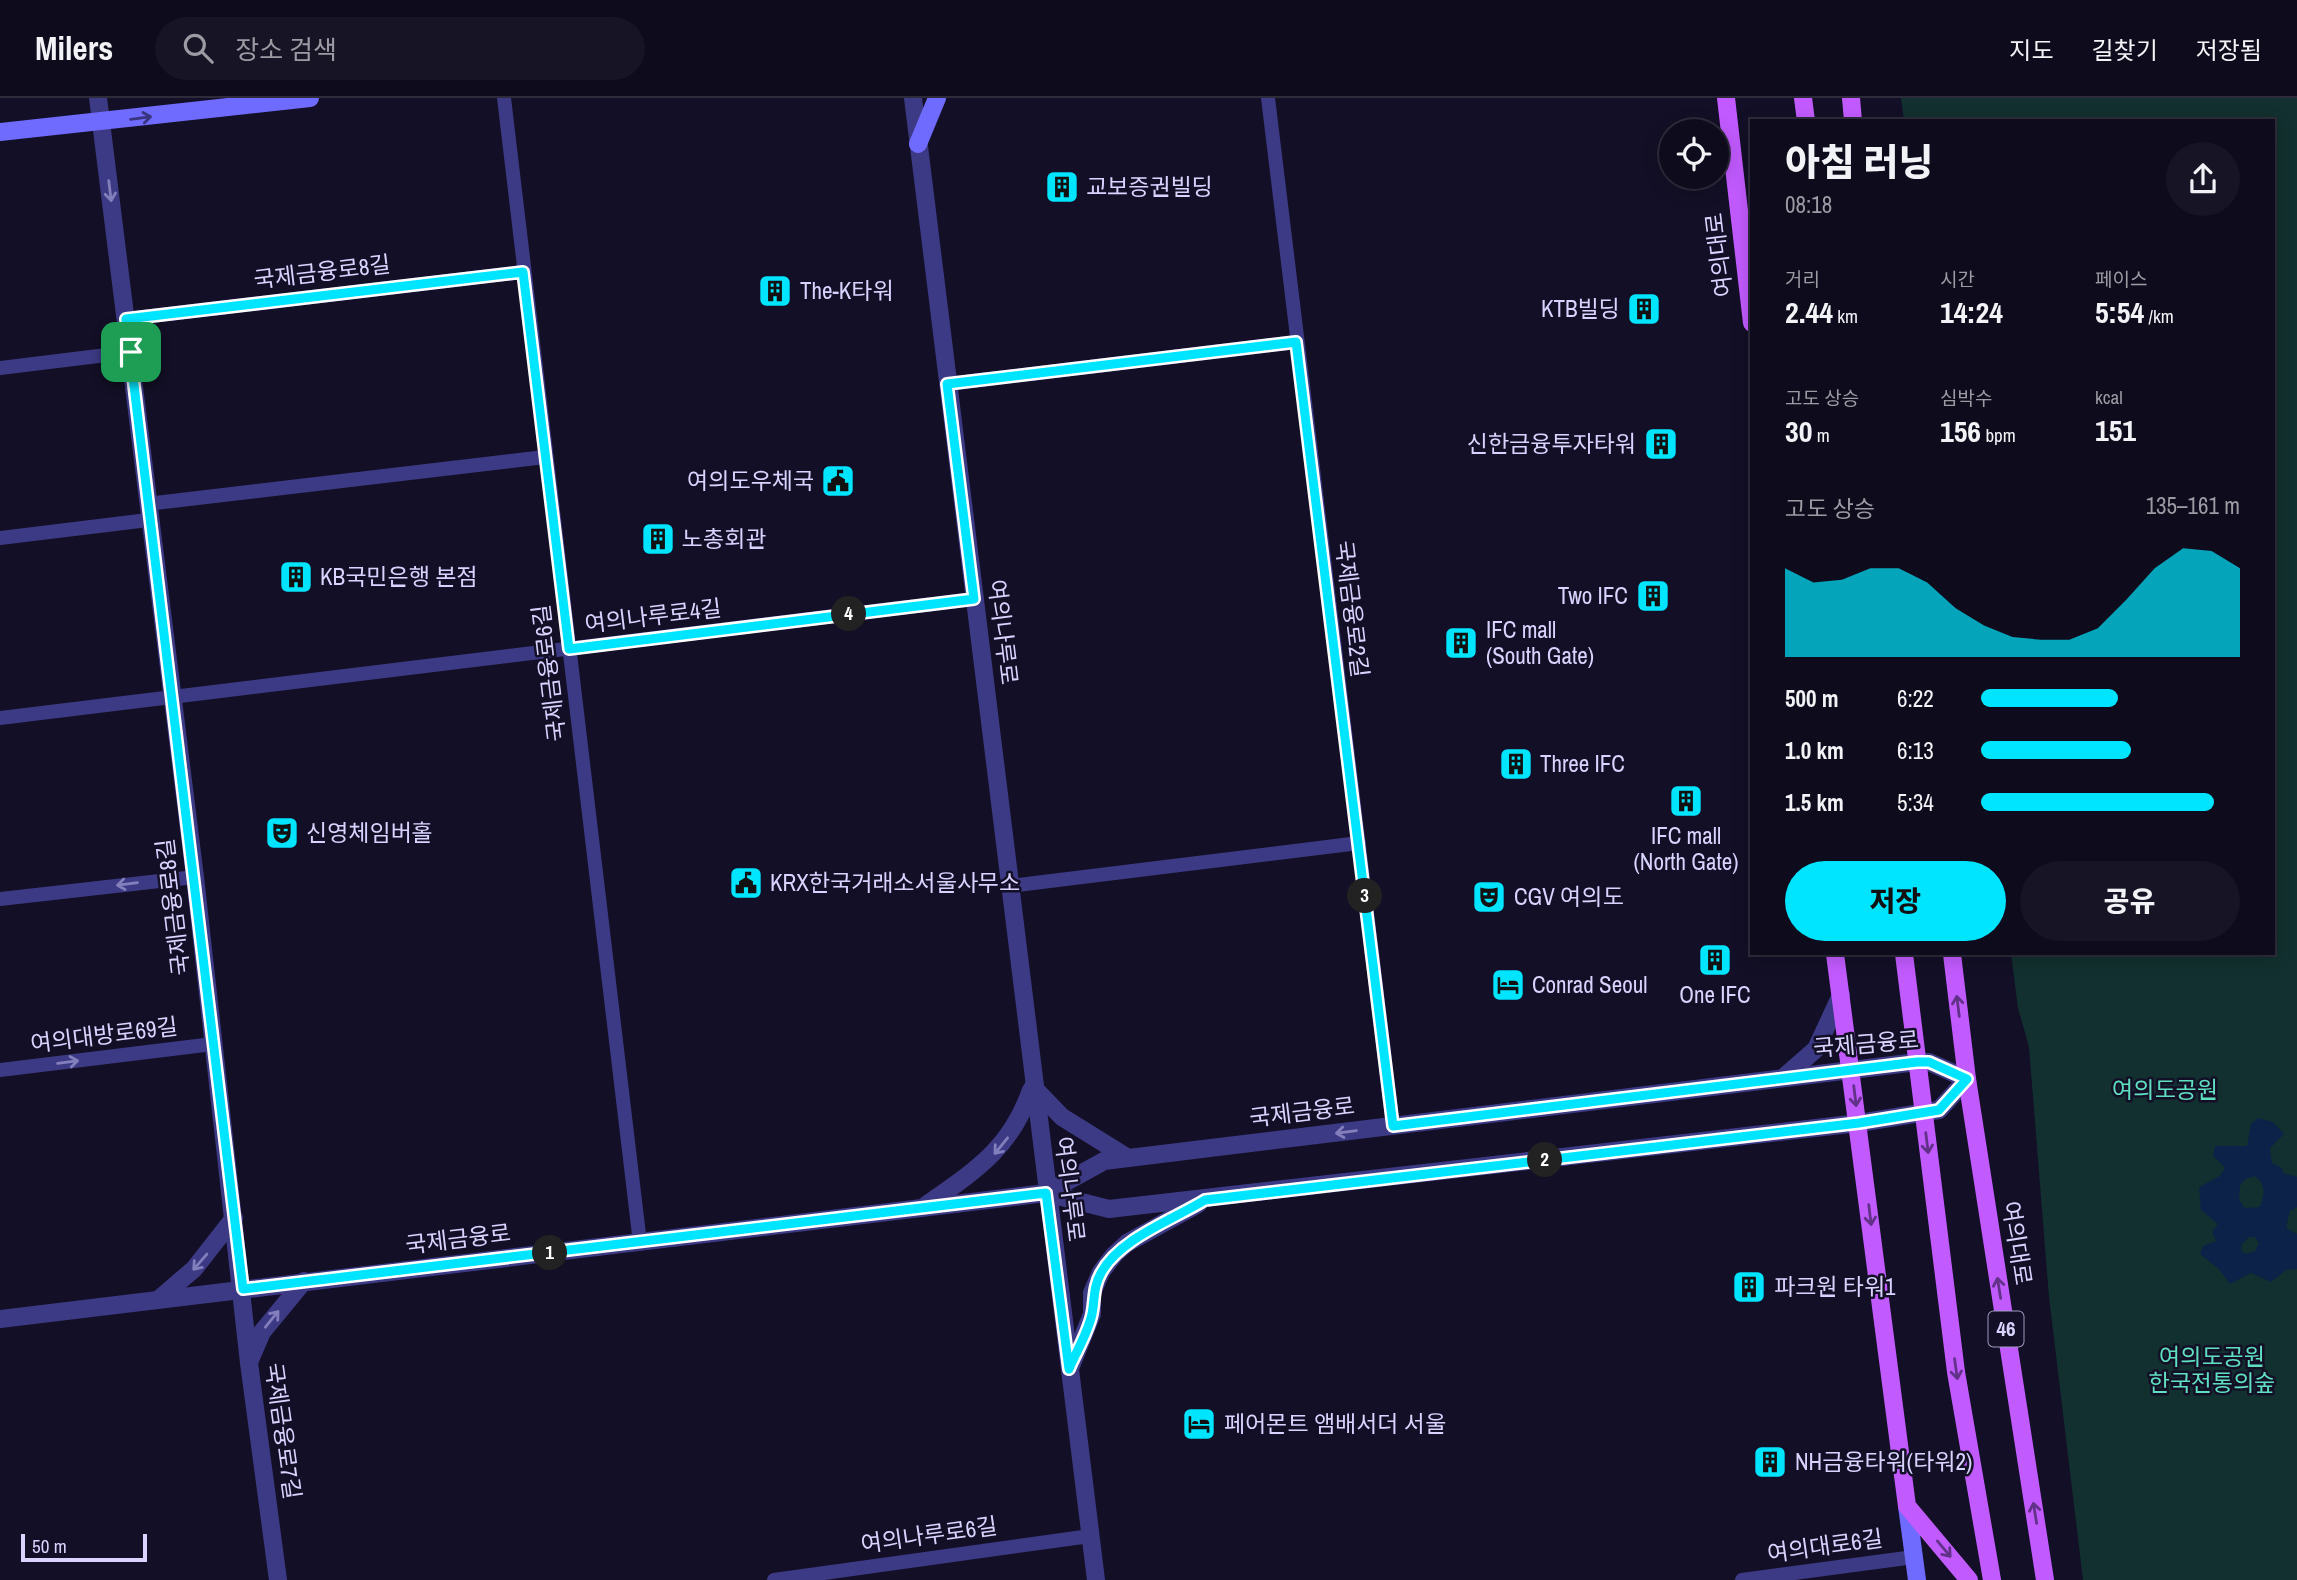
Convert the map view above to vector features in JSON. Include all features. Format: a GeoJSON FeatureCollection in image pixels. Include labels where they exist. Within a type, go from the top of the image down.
{"type":"FeatureCollection","features":[{"type":"Feature","properties":{"kind":"main road"},"geometry":{"type":"LineString","coordinates":[[0,132],[102,123],[310,98]]}},
{"type":"Feature","properties":{"kind":"main road"},"geometry":{"type":"LineString","coordinates":[[918,144],[937,98]]}},
{"type":"Feature","properties":{"kind":"main road","name":"여의대로"},"geometry":{"type":"LineString","coordinates":[[1726,98],[1750,306]]}},
{"type":"Feature","properties":{"kind":"main road"},"geometry":{"type":"LineString","coordinates":[[1803,98],[1806,119]]}},
{"type":"Feature","properties":{"kind":"main road"},"geometry":{"type":"LineString","coordinates":[[1851,98],[1853,119]]}},
{"type":"Feature","properties":{"kind":"main road"},"geometry":{"type":"LineString","coordinates":[[1835,955],[1917,1580]]}},
{"type":"Feature","properties":{"kind":"main road"},"geometry":{"type":"LineString","coordinates":[[1904,955],[1956,1372],[1992,1580]]}},
{"type":"Feature","properties":{"kind":"main road","name":"여의대로"},"geometry":{"type":"LineString","coordinates":[[1952,955],[1967,1079],[2045,1580]]}},
{"type":"Feature","properties":{"kind":"main road"},"geometry":{"type":"LineString","coordinates":[[1908,1506],[1969,1580]]}},
{"type":"Feature","properties":{"kind":"street","name":"국제금융로8길"},"geometry":{"type":"LineString","coordinates":[[98,98],[195,877],[243,1289]]}},
{"type":"Feature","properties":{"kind":"street","name":"국제금융로6길"},"geometry":{"type":"LineString","coordinates":[[504,98],[640,1243]]}},
{"type":"Feature","properties":{"kind":"street","name":"여의나루로"},"geometry":{"type":"LineString","coordinates":[[913,98],[1010,886],[1032,1087],[1096,1580]]}},
{"type":"Feature","properties":{"kind":"street","name":"국제금융로2길"},"geometry":{"type":"LineString","coordinates":[[1268,98],[1393,1126]]}},
{"type":"Feature","properties":{"kind":"street","name":"국제금융로8길"},"geometry":{"type":"LineString","coordinates":[[126,319],[523,272]]}},
{"type":"Feature","properties":{"kind":"street"},"geometry":{"type":"LineString","coordinates":[[947,384],[1296,342]]}},
{"type":"Feature","properties":{"kind":"street"},"geometry":{"type":"LineString","coordinates":[[0,368],[131,352]]}},
{"type":"Feature","properties":{"kind":"street"},"geometry":{"type":"LineString","coordinates":[[0,538],[148,512],[545,457]]}},
{"type":"Feature","properties":{"kind":"street","name":"여의나루로4길"},"geometry":{"type":"LineString","coordinates":[[0,719],[974,599]]}},
{"type":"Feature","properties":{"kind":"street"},"geometry":{"type":"LineString","coordinates":[[1010,886],[1359,843]]}},
{"type":"Feature","properties":{"kind":"street"},"geometry":{"type":"LineString","coordinates":[[0,899],[195,877]]}},
{"type":"Feature","properties":{"kind":"street"},"geometry":{"type":"LineString","coordinates":[[1784,1077],[1816,1049],[1841,995]]}},
{"type":"Feature","properties":{"kind":"street","name":"여의대방로69길"},"geometry":{"type":"LineString","coordinates":[[0,1070],[214,1044]]}},
{"type":"Feature","properties":{"kind":"street","name":"국제금융로"},"geometry":{"type":"LineString","coordinates":[[0,1319],[1046,1193],[1109,1209],[1859,1123],[1939,1110],[1967,1079],[1929,1062],[1917,1062],[1128,1158],[1104,1161],[1046,1193]]}},
{"type":"Feature","properties":{"kind":"street"},"geometry":{"type":"LineString","coordinates":[[922,1208],[967,1178],[992,1156],[1023,1113],[1032,1087],[1062,1117],[1128,1158]]}},
{"type":"Feature","properties":{"kind":"street"},"geometry":{"type":"LineString","coordinates":[[1069,1369],[1092,1314],[1093,1293],[1101,1272],[1114,1255],[1144,1233],[1160,1227],[1205,1200]]}},
{"type":"Feature","properties":{"kind":"street"},"geometry":{"type":"LineString","coordinates":[[159,1299],[194,1269],[234,1218]]}},
{"type":"Feature","properties":{"kind":"street"},"geometry":{"type":"LineString","coordinates":[[249,1363],[262,1332],[304,1281]]}},
{"type":"Feature","properties":{"kind":"street","name":"국제금융로7길"},"geometry":{"type":"LineString","coordinates":[[243,1289],[249,1363],[278,1580]]}},
{"type":"Feature","properties":{"kind":"street","name":"여의나루로6길"},"geometry":{"type":"LineString","coordinates":[[774,1580],[1090,1535]]}},
{"type":"Feature","properties":{"kind":"street","name":"여의대로6길"},"geometry":{"type":"LineString","coordinates":[[1742,1580],[1914,1557]]}},
{"type":"Feature","properties":{"kind":"green space","name":"여의도공원"},"geometry":{"type":"Polygon","coordinates":[[[1901,98],[2297,98],[2297,1580],[2083,1580],[2049,1297],[2029,1047],[2018,1008],[2011,955],[2275,955],[2275,119],[1904,119],[1901,98]]]}},
{"type":"Feature","properties":{"kind":"water"},"geometry":{"type":"Polygon","coordinates":[[[2258,1118],[2273,1122],[2284,1134],[2270,1148],[2272,1163],[2282,1168],[2283,1173],[2297,1177],[2297,1207],[2290,1211],[2286,1228],[2297,1234],[2297,1269],[2286,1270],[2271,1282],[2251,1273],[2230,1284],[2219,1269],[2200,1254],[2203,1246],[2216,1241],[2212,1232],[2218,1224],[2201,1210],[2199,1187],[2220,1176],[2225,1168],[2213,1155],[2215,1146],[2247,1146],[2251,1124],[2258,1118]],[[2255,1176],[2245,1179],[2240,1186],[2239,1200],[2245,1208],[2260,1207],[2263,1186],[2255,1176]],[[2249,1237],[2242,1244],[2241,1251],[2246,1254],[2255,1251],[2259,1243],[2255,1237],[2249,1237]]]}},
{"type":"Feature","properties":{"kind":"place","name":"교보증권빌딩"},"geometry":{"type":"Point","coordinates":[1062,187]}},
{"type":"Feature","properties":{"kind":"place","name":"The-K타워"},"geometry":{"type":"Point","coordinates":[775,291]}},
{"type":"Feature","properties":{"kind":"place","name":"KTB빌딩"},"geometry":{"type":"Point","coordinates":[1644,309]}},
{"type":"Feature","properties":{"kind":"place","name":"신한금융투자타워"},"geometry":{"type":"Point","coordinates":[1661,444]}},
{"type":"Feature","properties":{"kind":"place","name":"여의도우체국"},"geometry":{"type":"Point","coordinates":[838,481]}},
{"type":"Feature","properties":{"kind":"place","name":"노총회관"},"geometry":{"type":"Point","coordinates":[658,539]}},
{"type":"Feature","properties":{"kind":"place","name":"KB국민은행 본점"},"geometry":{"type":"Point","coordinates":[296,577]}},
{"type":"Feature","properties":{"kind":"place","name":"Two IFC"},"geometry":{"type":"Point","coordinates":[1653,596]}},
{"type":"Feature","properties":{"kind":"place","name":"IFC mall (South Gate)"},"geometry":{"type":"Point","coordinates":[1461,643]}},
{"type":"Feature","properties":{"kind":"place","name":"Three IFC"},"geometry":{"type":"Point","coordinates":[1516,764]}},
{"type":"Feature","properties":{"kind":"place","name":"IFC mall (North Gate)"},"geometry":{"type":"Point","coordinates":[1686,801]}},
{"type":"Feature","properties":{"kind":"place","name":"신영체임버홀"},"geometry":{"type":"Point","coordinates":[282,833]}},
{"type":"Feature","properties":{"kind":"place","name":"KRX한국거래소서울사무소"},"geometry":{"type":"Point","coordinates":[746,883]}},
{"type":"Feature","properties":{"kind":"place","name":"CGV 여의도"},"geometry":{"type":"Point","coordinates":[1489,897]}},
{"type":"Feature","properties":{"kind":"place","name":"One IFC"},"geometry":{"type":"Point","coordinates":[1715,960]}},
{"type":"Feature","properties":{"kind":"place","name":"Conrad Seoul"},"geometry":{"type":"Point","coordinates":[1508,985]}},
{"type":"Feature","properties":{"kind":"place","name":"파크원 타워1"},"geometry":{"type":"Point","coordinates":[1749,1287]}},
{"type":"Feature","properties":{"kind":"place","name":"페어몬트 앰배서더 서울"},"geometry":{"type":"Point","coordinates":[1199,1424]}},
{"type":"Feature","properties":{"kind":"place","name":"NH금융타워(타워2)"},"geometry":{"type":"Point","coordinates":[1770,1462]}},
{"type":"Feature","properties":{"kind":"route"},"geometry":{"type":"LineString","coordinates":[[523,272],[569,649],[974,599],[947,384],[1296,342],[1393,1126],[1917,1062],[1929,1062],[1967,1079],[1939,1110],[1859,1123],[1205,1200],[1127,1243],[1114,1255],[1101,1272],[1093,1293],[1092,1314],[1069,1369],[1046,1193],[243,1289],[195,877],[148,520],[131,352],[126,319],[523,272]]}},
{"type":"Feature","properties":{"kind":"park label","name":"여의도공원 한국전통의숲"},"geometry":{"type":"Point","coordinates":[2212,1370]}}]}
